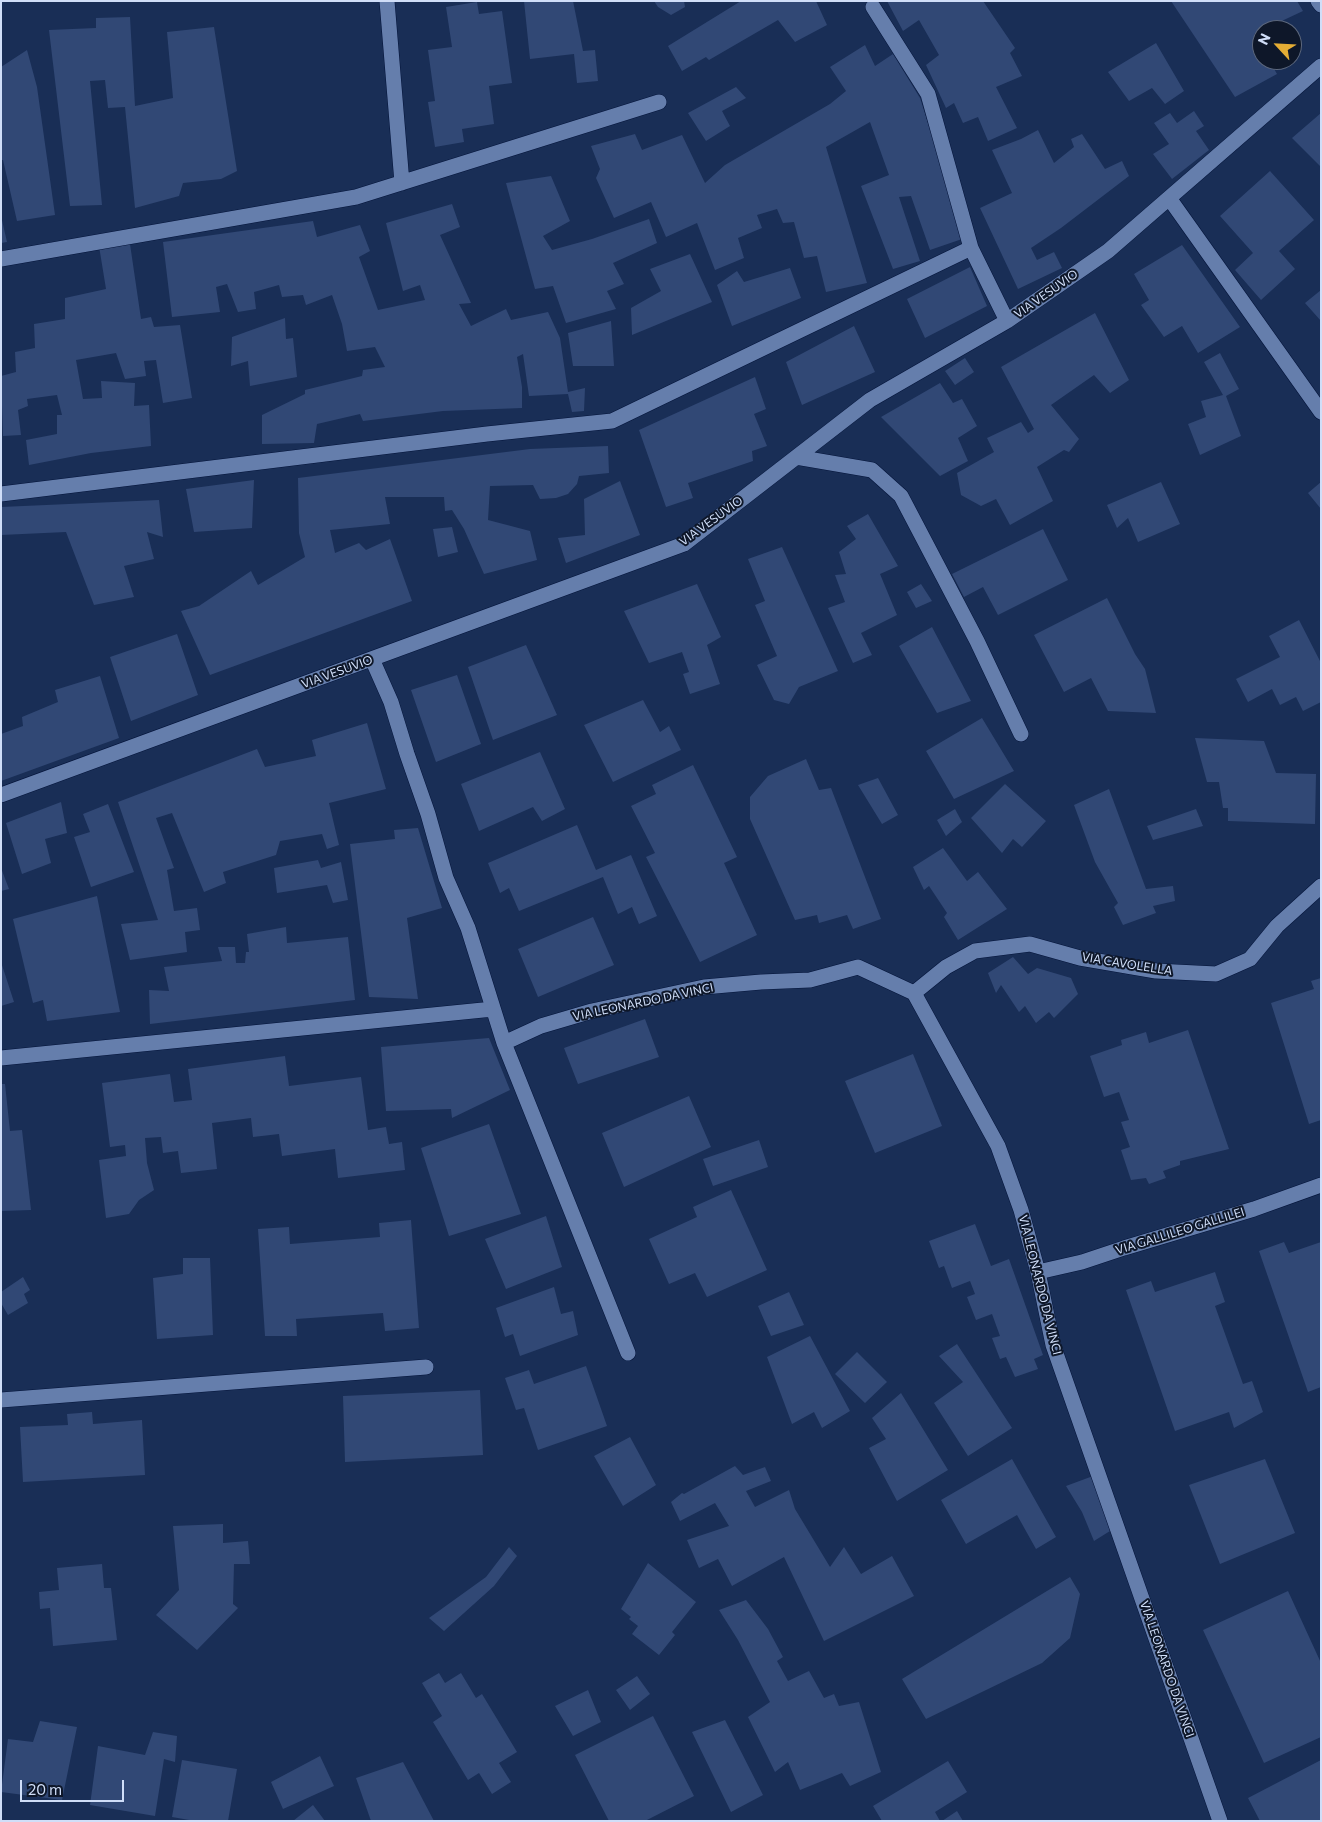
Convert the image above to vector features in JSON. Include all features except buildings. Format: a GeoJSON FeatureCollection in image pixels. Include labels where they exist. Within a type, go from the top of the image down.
{"type":"FeatureCollection","features":[{"type":"Feature","properties":{"kind":"street"},"geometry":{"type":"LineString","coordinates":[[387,1],[402,183]]}},
{"type":"Feature","properties":{"kind":"street"},"geometry":{"type":"LineString","coordinates":[[1318,1],[1321,5]]}},
{"type":"Feature","properties":{"kind":"street"},"geometry":{"type":"LineString","coordinates":[[873,7],[928,94],[972,248],[1007,321]]}},
{"type":"Feature","properties":{"kind":"street","name":"VIA VESUVIO"},"geometry":{"type":"LineString","coordinates":[[1,795],[684,544],[870,400],[1007,321],[1108,251],[1321,66]]}},
{"type":"Feature","properties":{"kind":"street"},"geometry":{"type":"LineString","coordinates":[[1,259],[349,199],[658,102]]}},
{"type":"Feature","properties":{"kind":"street"},"geometry":{"type":"LineString","coordinates":[[1169,198],[1321,412]]}},
{"type":"Feature","properties":{"kind":"street"},"geometry":{"type":"LineString","coordinates":[[1,494],[477,435],[612,421],[972,248]]}},
{"type":"Feature","properties":{"kind":"street"},"geometry":{"type":"LineString","coordinates":[[796,457],[872,470],[902,496],[977,641],[1021,734]]}},
{"type":"Feature","properties":{"kind":"street"},"geometry":{"type":"LineString","coordinates":[[372,659],[391,702],[428,814],[446,878],[468,928],[504,1043],[628,1354]]}},
{"type":"Feature","properties":{"kind":"street","name":"VIA CAVOLELLA"},"geometry":{"type":"LineString","coordinates":[[914,993],[946,967],[975,950],[1030,944],[1080,958],[1156,971],[1216,974],[1250,959],[1277,926],[1321,886]]}},
{"type":"Feature","properties":{"kind":"street","name":"VIA LEONARDO DA VINCI"},"geometry":{"type":"LineString","coordinates":[[504,1043],[541,1026],[592,1011],[704,988],[761,982],[810,980],[858,967],[914,993],[998,1146],[1021,1210],[1038,1272],[1053,1345],[1220,1821]]}},
{"type":"Feature","properties":{"kind":"street"},"geometry":{"type":"LineString","coordinates":[[1,1058],[493,1009]]}},
{"type":"Feature","properties":{"kind":"street","name":"VIA GALLILEO GALLILEI"},"geometry":{"type":"LineString","coordinates":[[1038,1272],[1082,1262],[1254,1209],[1321,1185]]}},
{"type":"Feature","properties":{"kind":"street"},"geometry":{"type":"LineString","coordinates":[[1,1400],[426,1368]]}}]}
